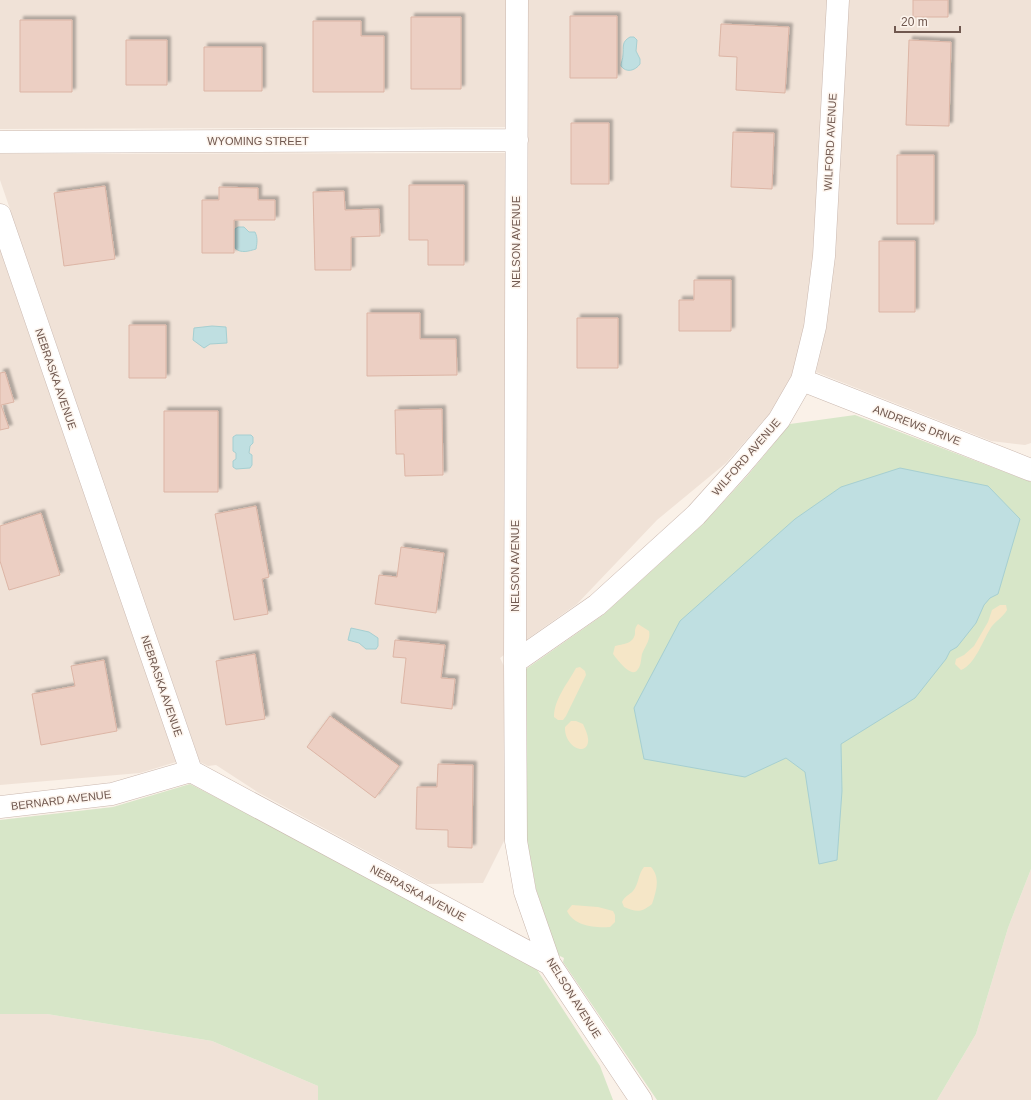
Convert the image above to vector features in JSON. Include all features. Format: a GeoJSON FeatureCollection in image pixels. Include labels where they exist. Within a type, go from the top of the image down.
{"type":"FeatureCollection","features":[{"type":"Feature","properties":{"kind":"street","name":"NELSON AVENUE"},"geometry":{"type":"LineString","coordinates":[[517,0],[515,662],[516,841],[525,892],[550,964],[641,1100]]}},
{"type":"Feature","properties":{"kind":"street","name":"WILFORD AVENUE"},"geometry":{"type":"LineString","coordinates":[[515,662],[597,605],[696,515],[779,420],[802,380],[815,328],[824,256],[838,0]]}},
{"type":"Feature","properties":{"kind":"street","name":"WYOMING STREET"},"geometry":{"type":"LineString","coordinates":[[0,142],[517,140]]}},
{"type":"Feature","properties":{"kind":"street","name":"NEBRASKA AVENUE"},"geometry":{"type":"LineString","coordinates":[[0,215],[191,771],[550,964]]}},
{"type":"Feature","properties":{"kind":"street","name":"ANDREWS DRIVE"},"geometry":{"type":"LineString","coordinates":[[802,380],[1031,470]]}},
{"type":"Feature","properties":{"kind":"street","name":"BERNARD AVENUE"},"geometry":{"type":"LineString","coordinates":[[0,807],[112,794],[191,771]]}},
{"type":"Feature","properties":{"kind":"shaded area"},"geometry":{"type":"Polygon","coordinates":[[[0,0],[506,0],[506,127],[0,129],[0,0]]]}},
{"type":"Feature","properties":{"kind":"shaded area"},"geometry":{"type":"Polygon","coordinates":[[[528,0],[827,0],[813,255],[804,325],[792,375],[771,412],[726,463],[657,520],[577,604],[526,640],[528,0]]]}},
{"type":"Feature","properties":{"kind":"shaded area"},"geometry":{"type":"Polygon","coordinates":[[[849,0],[1031,0],[1031,443],[1025,445],[991,441],[816,372],[826,329],[835,257],[849,0]]]}},
{"type":"Feature","properties":{"kind":"shaded area"},"geometry":{"type":"Polygon","coordinates":[[[506,153],[504,655],[500,658],[504,666],[505,839],[483,883],[427,884],[259,793],[216,765],[208,766],[200,762],[0,180],[0,154],[506,153]]]}},
{"type":"Feature","properties":{"kind":"shaded area"},"geometry":{"type":"Polygon","coordinates":[[[0,250],[176,762],[140,773],[0,785],[0,250]]]}},
{"type":"Feature","properties":{"kind":"shaded area"},"geometry":{"type":"Polygon","coordinates":[[[1031,869],[1031,1100],[937,1100],[976,1034],[1008,928],[1031,869]]]}},
{"type":"Feature","properties":{"kind":"shaded area"},"geometry":{"type":"Polygon","coordinates":[[[0,1014],[47,1014],[212,1041],[318,1086],[318,1100],[0,1100],[0,1014]]]}},
{"type":"Feature","properties":{"kind":"green space"},"geometry":{"type":"Polygon","coordinates":[[[855,415],[1031,482],[1031,869],[1008,928],[976,1034],[937,1100],[657,1100],[563,962],[564,958],[558,955],[536,889],[527,840],[526,669],[603,615],[703,524],[748,475],[790,424],[855,415]]]}},
{"type":"Feature","properties":{"kind":"green space"},"geometry":{"type":"Polygon","coordinates":[[[190,784],[532,962],[600,1066],[613,1100],[318,1100],[318,1086],[212,1041],[47,1014],[0,1014],[0,820],[113,807],[190,784]]]}},
{"type":"Feature","properties":{"kind":"sand"},"geometry":{"type":"Polygon","coordinates":[[[1000,605],[1006,605],[1007,610],[1004,615],[992,626],[975,657],[966,667],[961,670],[955,664],[956,659],[964,655],[974,646],[988,622],[992,610],[1000,605]]]}},
{"type":"Feature","properties":{"kind":"sand"},"geometry":{"type":"Polygon","coordinates":[[[638,624],[649,631],[649,637],[642,654],[639,668],[635,672],[632,672],[625,668],[613,654],[615,646],[630,642],[632,640],[638,624]]]}},
{"type":"Feature","properties":{"kind":"sand"},"geometry":{"type":"Polygon","coordinates":[[[580,667],[585,671],[586,675],[566,716],[563,720],[558,720],[554,717],[556,704],[576,668],[580,667]]]}},
{"type":"Feature","properties":{"kind":"sand"},"geometry":{"type":"Polygon","coordinates":[[[571,721],[576,721],[583,724],[587,733],[588,742],[583,749],[575,747],[568,739],[565,727],[571,721]]]}},
{"type":"Feature","properties":{"kind":"sand"},"geometry":{"type":"Polygon","coordinates":[[[644,867],[651,867],[657,880],[652,904],[645,909],[638,911],[624,907],[622,902],[624,898],[635,888],[644,867]]]}},
{"type":"Feature","properties":{"kind":"sand"},"geometry":{"type":"Polygon","coordinates":[[[572,905],[598,907],[613,911],[615,915],[615,922],[610,927],[591,926],[579,923],[570,916],[567,911],[572,905]]]}},
{"type":"Feature","properties":{"kind":"water"},"geometry":{"type":"Polygon","coordinates":[[[630,37],[634,37],[637,40],[636,51],[640,59],[640,64],[633,70],[625,70],[621,66],[623,47],[625,41],[630,37]]]}},
{"type":"Feature","properties":{"kind":"water"},"geometry":{"type":"Polygon","coordinates":[[[238,227],[244,227],[249,232],[255,232],[257,238],[256,249],[240,251],[235,248],[235,229],[238,227]]]}},
{"type":"Feature","properties":{"kind":"water"},"geometry":{"type":"Polygon","coordinates":[[[212,326],[226,327],[227,343],[210,344],[204,348],[193,340],[194,328],[212,326]]]}},
{"type":"Feature","properties":{"kind":"water"},"geometry":{"type":"Polygon","coordinates":[[[236,435],[251,435],[253,437],[253,443],[250,446],[249,453],[252,455],[252,465],[250,468],[236,469],[233,467],[233,461],[236,459],[236,453],[233,451],[233,437],[236,435]]]}},
{"type":"Feature","properties":{"kind":"water"},"geometry":{"type":"Polygon","coordinates":[[[900,468],[988,486],[1020,519],[998,594],[990,598],[984,605],[976,623],[957,647],[950,651],[946,659],[915,698],[841,744],[842,791],[837,860],[819,864],[805,772],[786,758],[745,777],[644,759],[634,708],[680,621],[795,519],[841,487],[900,468]]]}},
{"type":"Feature","properties":{"kind":"water"},"geometry":{"type":"Polygon","coordinates":[[[351,628],[369,632],[378,638],[378,646],[376,649],[366,649],[359,643],[348,640],[351,628]]]}},
{"type":"Feature","properties":{"kind":"building"},"geometry":{"type":"Polygon","coordinates":[[[913,0],[948,0],[948,17],[913,17],[913,0]]]}},
{"type":"Feature","properties":{"kind":"building"},"geometry":{"type":"Polygon","coordinates":[[[570,16],[617,16],[617,78],[570,78],[570,16]]]}},
{"type":"Feature","properties":{"kind":"building"},"geometry":{"type":"Polygon","coordinates":[[[411,17],[461,17],[461,89],[411,89],[411,17]]]}},
{"type":"Feature","properties":{"kind":"building"},"geometry":{"type":"Polygon","coordinates":[[[20,20],[72,20],[72,92],[20,92],[20,20]]]}},
{"type":"Feature","properties":{"kind":"building"},"geometry":{"type":"Polygon","coordinates":[[[313,21],[361,21],[361,36],[384,36],[384,92],[313,92],[313,21]]]}},
{"type":"Feature","properties":{"kind":"building"},"geometry":{"type":"Polygon","coordinates":[[[721,24],[789,27],[785,93],[736,90],[737,57],[719,56],[721,24]]]}},
{"type":"Feature","properties":{"kind":"building"},"geometry":{"type":"Polygon","coordinates":[[[126,40],[167,40],[167,85],[126,85],[126,40]]]}},
{"type":"Feature","properties":{"kind":"building"},"geometry":{"type":"Polygon","coordinates":[[[909,40],[951,42],[949,126],[906,125],[909,40]]]}},
{"type":"Feature","properties":{"kind":"building"},"geometry":{"type":"Polygon","coordinates":[[[204,47],[262,47],[262,91],[204,91],[204,47]]]}},
{"type":"Feature","properties":{"kind":"building"},"geometry":{"type":"Polygon","coordinates":[[[571,123],[609,123],[609,184],[571,184],[571,123]]]}},
{"type":"Feature","properties":{"kind":"building"},"geometry":{"type":"Polygon","coordinates":[[[733,132],[774,133],[772,189],[731,187],[733,132]]]}},
{"type":"Feature","properties":{"kind":"building"},"geometry":{"type":"Polygon","coordinates":[[[897,155],[934,155],[934,224],[897,224],[897,155]]]}},
{"type":"Feature","properties":{"kind":"building"},"geometry":{"type":"Polygon","coordinates":[[[409,185],[464,185],[464,265],[428,265],[428,240],[409,240],[409,185]]]}},
{"type":"Feature","properties":{"kind":"building"},"geometry":{"type":"Polygon","coordinates":[[[105,186],[115,259],[64,266],[54,193],[105,186]]]}},
{"type":"Feature","properties":{"kind":"building"},"geometry":{"type":"Polygon","coordinates":[[[219,187],[258,188],[258,200],[275,200],[275,220],[234,220],[234,253],[202,253],[202,200],[219,200],[219,187]]]}},
{"type":"Feature","properties":{"kind":"building"},"geometry":{"type":"Polygon","coordinates":[[[344,191],[345,210],[379,209],[380,236],[351,237],[351,270],[315,270],[313,192],[344,191]]]}},
{"type":"Feature","properties":{"kind":"building"},"geometry":{"type":"Polygon","coordinates":[[[879,241],[915,241],[915,312],[879,312],[879,241]]]}},
{"type":"Feature","properties":{"kind":"building"},"geometry":{"type":"Polygon","coordinates":[[[694,280],[731,280],[731,331],[679,331],[679,300],[694,300],[694,280]]]}},
{"type":"Feature","properties":{"kind":"building"},"geometry":{"type":"Polygon","coordinates":[[[367,313],[420,313],[420,339],[456,339],[457,375],[367,376],[367,313]]]}},
{"type":"Feature","properties":{"kind":"building"},"geometry":{"type":"Polygon","coordinates":[[[577,318],[618,318],[618,368],[577,368],[577,318]]]}},
{"type":"Feature","properties":{"kind":"building"},"geometry":{"type":"Polygon","coordinates":[[[129,325],[166,325],[166,378],[129,378],[129,325]]]}},
{"type":"Feature","properties":{"kind":"building"},"geometry":{"type":"Polygon","coordinates":[[[5,372],[14,402],[1,405],[9,428],[0,430],[0,373],[5,372]]]}},
{"type":"Feature","properties":{"kind":"building"},"geometry":{"type":"Polygon","coordinates":[[[442,409],[443,475],[405,476],[404,454],[396,454],[395,410],[442,409]]]}},
{"type":"Feature","properties":{"kind":"building"},"geometry":{"type":"Polygon","coordinates":[[[164,411],[218,411],[218,492],[164,492],[164,411]]]}},
{"type":"Feature","properties":{"kind":"building"},"geometry":{"type":"Polygon","coordinates":[[[256,506],[269,577],[262,579],[268,614],[234,620],[215,514],[256,506]]]}},
{"type":"Feature","properties":{"kind":"building"},"geometry":{"type":"Polygon","coordinates":[[[41,513],[60,575],[9,590],[0,561],[0,526],[41,513]]]}},
{"type":"Feature","properties":{"kind":"building"},"geometry":{"type":"Polygon","coordinates":[[[401,547],[444,553],[436,613],[375,604],[379,575],[397,577],[401,547]]]}},
{"type":"Feature","properties":{"kind":"building"},"geometry":{"type":"Polygon","coordinates":[[[395,640],[445,645],[441,678],[455,679],[452,709],[401,703],[406,658],[393,657],[395,640]]]}},
{"type":"Feature","properties":{"kind":"building"},"geometry":{"type":"Polygon","coordinates":[[[255,654],[265,719],[226,725],[216,661],[255,654]]]}},
{"type":"Feature","properties":{"kind":"building"},"geometry":{"type":"Polygon","coordinates":[[[104,660],[117,731],[41,745],[32,694],[75,686],[71,666],[104,660]]]}},
{"type":"Feature","properties":{"kind":"building"},"geometry":{"type":"Polygon","coordinates":[[[330,716],[399,766],[375,798],[307,747],[330,716]]]}},
{"type":"Feature","properties":{"kind":"building"},"geometry":{"type":"Polygon","coordinates":[[[438,764],[473,765],[472,848],[448,847],[448,830],[416,829],[417,787],[437,787],[438,764]]]}}]}
